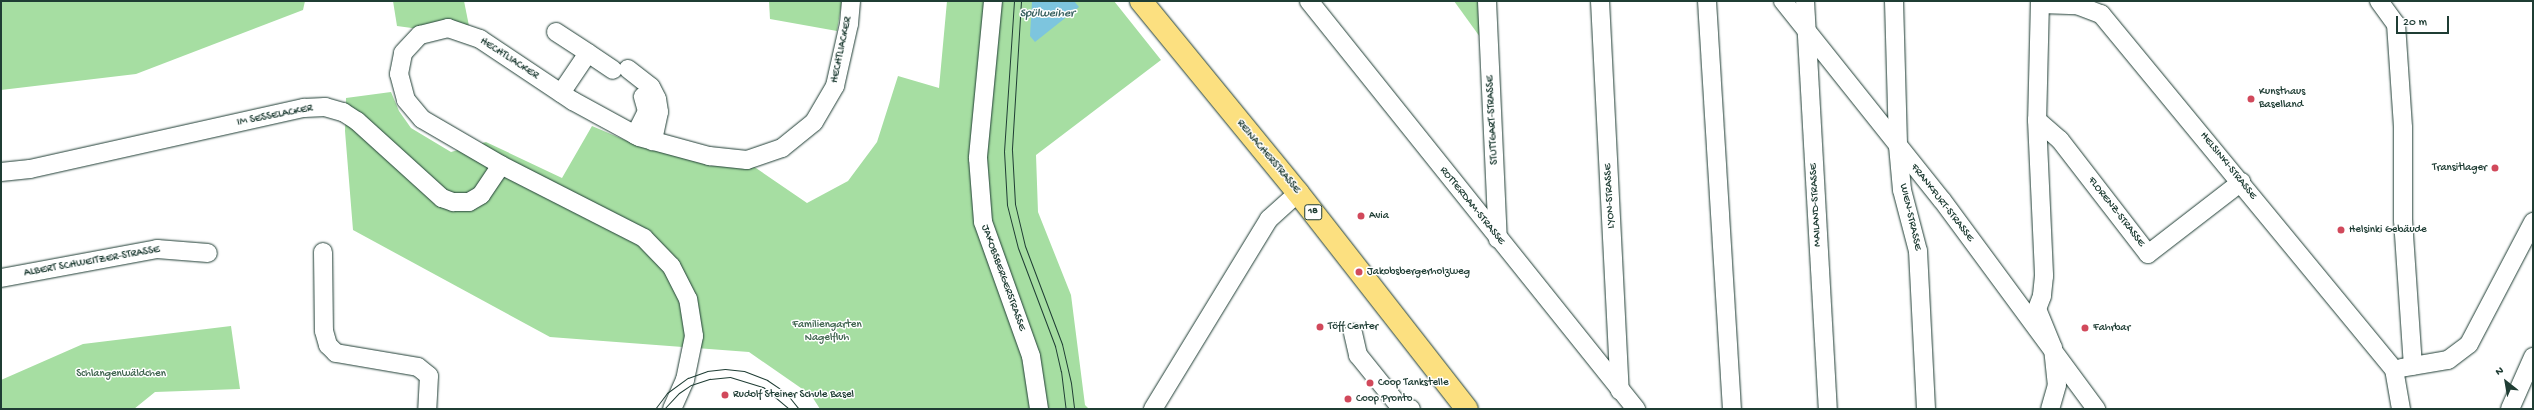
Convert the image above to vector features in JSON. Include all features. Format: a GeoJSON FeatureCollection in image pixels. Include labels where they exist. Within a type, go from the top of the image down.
{"type":"FeatureCollection","features":[{"type":"Feature","properties":{"kind":"main road","name":"REINACHERSTRASSE"},"geometry":{"type":"LineString","coordinates":[[1142,1],[1298,193],[1467,409]]}},
{"type":"Feature","properties":{"kind":"street","name":"HECHTLIACKER"},"geometry":{"type":"LineString","coordinates":[[672,409],[682,388],[694,336],[688,300],[671,266],[644,238],[501,165],[422,119],[406,100],[399,74],[403,53],[420,35],[448,28],[480,38],[561,93],[635,135],[709,156],[747,160],[782,148],[814,122],[835,86],[849,24],[851,1]]}},
{"type":"Feature","properties":{"kind":"street","name":"JAKOBSBERGERSTRASSE"},"geometry":{"type":"LineString","coordinates":[[993,1],[978,158],[983,222],[1031,356],[1039,409]]}},
{"type":"Feature","properties":{"kind":"street","name":"ROTTERDAM-STRASSE"},"geometry":{"type":"LineString","coordinates":[[1309,1],[1498,239],[1636,409]]}},
{"type":"Feature","properties":{"kind":"street","name":"STUTTGART-STRASSE"},"geometry":{"type":"LineString","coordinates":[[1487,1],[1498,239]]}},
{"type":"Feature","properties":{"kind":"street","name":"LYON-STRASSE"},"geometry":{"type":"LineString","coordinates":[[1600,1],[1620,390]]}},
{"type":"Feature","properties":{"kind":"street"},"geometry":{"type":"LineString","coordinates":[[1707,1],[1732,409]]}},
{"type":"Feature","properties":{"kind":"street","name":"FRANKFURT-STRASSE"},"geometry":{"type":"LineString","coordinates":[[1783,1],[1898,146],[2053,348],[2096,409]]}},
{"type":"Feature","properties":{"kind":"street","name":"MAILAND-STRASSE"},"geometry":{"type":"LineString","coordinates":[[1806,1],[1828,409]]}},
{"type":"Feature","properties":{"kind":"street","name":"WIEN-STRASSE"},"geometry":{"type":"LineString","coordinates":[[1894,1],[1898,146],[1902,190],[1918,251],[1926,409]]}},
{"type":"Feature","properties":{"kind":"street"},"geometry":{"type":"LineString","coordinates":[[2379,1],[2396,24],[2403,128],[2404,220],[2413,366]]}},
{"type":"Feature","properties":{"kind":"street"},"geometry":{"type":"LineString","coordinates":[[2040,3],[2037,120],[2044,276],[2042,296],[2037,309],[2053,348],[2057,385],[2050,409]]}},
{"type":"Feature","properties":{"kind":"street","name":"HELSINKI-STRASSE"},"geometry":{"type":"LineString","coordinates":[[2040,3],[2077,5],[2101,14],[2394,369]]}},
{"type":"Feature","properties":{"kind":"street"},"geometry":{"type":"LineString","coordinates":[[556,32],[621,73],[651,87],[657,99],[658,112],[653,141]]}},
{"type":"Feature","properties":{"kind":"street"},"geometry":{"type":"LineString","coordinates":[[561,93],[588,53]]}},
{"type":"Feature","properties":{"kind":"street"},"geometry":{"type":"LineString","coordinates":[[621,73],[640,92],[646,101],[647,111],[635,135]]}},
{"type":"Feature","properties":{"kind":"street","name":"IM SESSELACKER"},"geometry":{"type":"LineString","coordinates":[[1,172],[30,169],[304,108],[324,107],[343,112],[357,120],[442,198],[453,202],[470,202],[481,196],[501,165]]}},
{"type":"Feature","properties":{"kind":"street","name":"FLORENZ-STRASSE"},"geometry":{"type":"LineString","coordinates":[[2037,120],[2060,140],[2148,254],[2241,182]]}},
{"type":"Feature","properties":{"kind":"street"},"geometry":{"type":"LineString","coordinates":[[1153,409],[1269,219],[1298,193]]}},
{"type":"Feature","properties":{"kind":"street"},"geometry":{"type":"LineString","coordinates":[[2401,409],[2394,369],[2448,360],[2469,344],[2533,222]]}},
{"type":"Feature","properties":{"kind":"street","name":"ALBERT SCHWEITZER-STRASSE"},"geometry":{"type":"LineString","coordinates":[[1,278],[157,249],[208,253]]}},
{"type":"Feature","properties":{"kind":"street"},"geometry":{"type":"LineString","coordinates":[[323,252],[324,331],[328,345],[336,354],[418,367],[429,376],[427,409]]}},
{"type":"Feature","properties":{"kind":"street"},"geometry":{"type":"LineString","coordinates":[[1353,333],[1358,355],[1400,407],[1410,409]]}},
{"type":"Feature","properties":{"kind":"street"},"geometry":{"type":"LineString","coordinates":[[2510,409],[2533,357]]}},
{"type":"Feature","properties":{"kind":"green space"},"geometry":{"type":"Polygon","coordinates":[[[1,1],[305,1],[303,10],[136,74],[1,90],[1,1]]]}},
{"type":"Feature","properties":{"kind":"green space"},"geometry":{"type":"Polygon","coordinates":[[[393,1],[464,1],[471,36],[397,26],[393,1]]]}},
{"type":"Feature","properties":{"kind":"green space"},"geometry":{"type":"Polygon","coordinates":[[[769,1],[842,1],[837,31],[770,19],[769,1]]]}},
{"type":"Feature","properties":{"kind":"green space","name":"Familiengarten Nagelfluh"},"geometry":{"type":"Polygon","coordinates":[[[947,1],[1114,1],[1161,60],[1036,155],[1038,212],[1071,295],[1085,405],[1089,409],[820,409],[811,395],[749,352],[550,337],[353,230],[345,131],[346,98],[391,92],[399,111],[411,128],[451,152],[486,142],[562,178],[592,126],[639,146],[712,166],[753,166],[807,203],[848,181],[877,142],[898,76],[939,88],[947,1]]]}},
{"type":"Feature","properties":{"kind":"green space"},"geometry":{"type":"Polygon","coordinates":[[[1454,1],[1478,1],[1480,37],[1454,1]]]}},
{"type":"Feature","properties":{"kind":"green space","name":"Schlangenwäldchen"},"geometry":{"type":"Polygon","coordinates":[[[231,326],[240,389],[155,392],[134,409],[1,409],[1,380],[83,344],[231,326]]]}},
{"type":"Feature","properties":{"kind":"water","name":"Spülweiher"},"geometry":{"type":"Polygon","coordinates":[[[1032,1],[1074,1],[1079,7],[1035,42],[1030,36],[1032,1]]]}},
{"type":"Feature","properties":{"kind":"tram line"},"geometry":{"type":"LineString","coordinates":[[1014,1],[1004,151],[1007,205],[1018,248],[1055,346],[1061,371],[1066,409]]}},
{"type":"Feature","properties":{"kind":"tram line"},"geometry":{"type":"LineString","coordinates":[[1021,1],[1012,150],[1015,204],[1025,246],[1062,344],[1071,383],[1074,409]]}},
{"type":"Feature","properties":{"kind":"tram line"},"geometry":{"type":"LineString","coordinates":[[655,409],[667,393],[688,378],[707,371],[725,369],[744,371],[767,380],[786,393],[799,409]]}},
{"type":"Feature","properties":{"kind":"tram line"},"geometry":{"type":"LineString","coordinates":[[664,409],[679,393],[691,385],[710,379],[730,377],[763,387],[789,409]]}},
{"type":"Feature","properties":{"kind":"place","name":"Kunsthaus Baselland"},"geometry":{"type":"Point","coordinates":[2251,99]}},
{"type":"Feature","properties":{"kind":"place","name":"Transitlager"},"geometry":{"type":"Point","coordinates":[2495,168]}},
{"type":"Feature","properties":{"kind":"place","name":"Avia"},"geometry":{"type":"Point","coordinates":[1361,216]}},
{"type":"Feature","properties":{"kind":"place","name":"Helsinki Gebäude"},"geometry":{"type":"Point","coordinates":[2341,230]}},
{"type":"Feature","properties":{"kind":"place","name":"Jakobsbergerholzweg"},"geometry":{"type":"Point","coordinates":[1359,272]}},
{"type":"Feature","properties":{"kind":"place","name":"Töff Center"},"geometry":{"type":"Point","coordinates":[1320,327]}},
{"type":"Feature","properties":{"kind":"place","name":"Fahrbar"},"geometry":{"type":"Point","coordinates":[2085,328]}},
{"type":"Feature","properties":{"kind":"place","name":"Coop Tankstelle"},"geometry":{"type":"Point","coordinates":[1370,383]}},
{"type":"Feature","properties":{"kind":"place","name":"Rudolf Steiner Schule Basel"},"geometry":{"type":"Point","coordinates":[725,395]}},
{"type":"Feature","properties":{"kind":"place","name":"Coop Pronto"},"geometry":{"type":"Point","coordinates":[1348,399]}}]}
